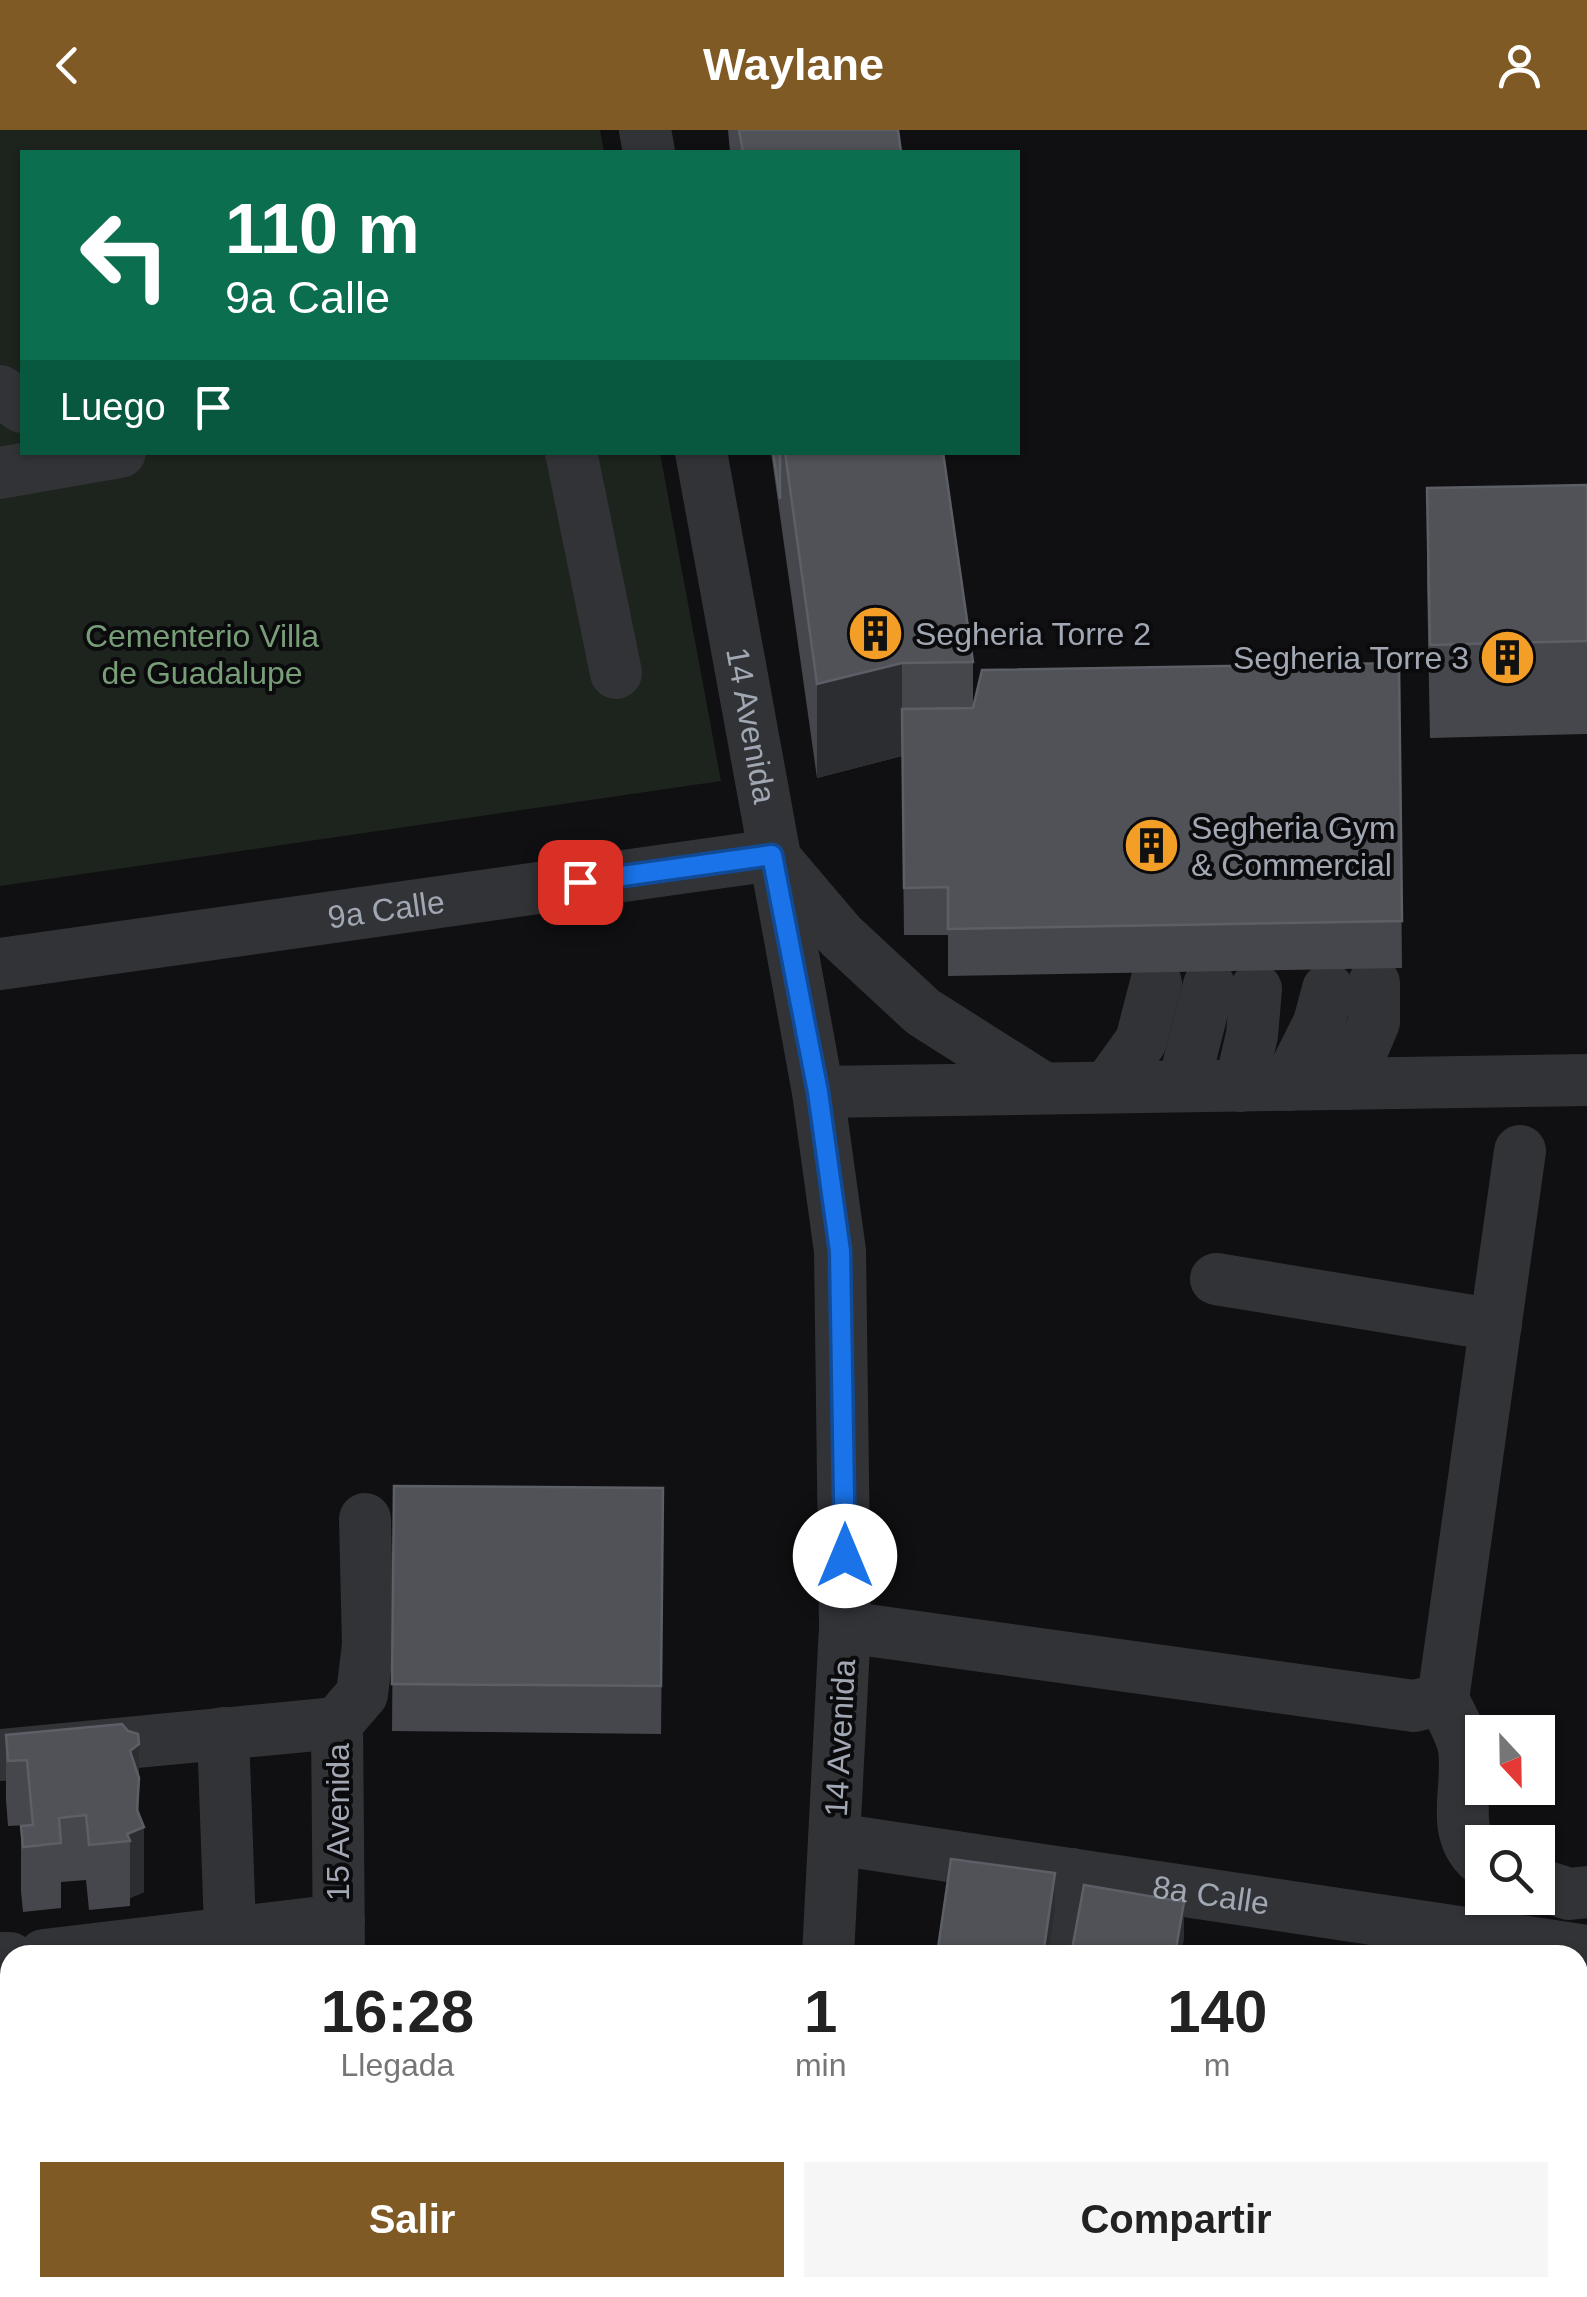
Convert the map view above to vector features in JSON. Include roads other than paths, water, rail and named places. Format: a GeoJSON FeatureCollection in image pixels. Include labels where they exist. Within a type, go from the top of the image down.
{"type":"FeatureCollection","features":[{"type":"Feature","properties":{"kind":"street"},"geometry":{"type":"LineString","coordinates":[[0,391],[20,406]]}},
{"type":"Feature","properties":{"kind":"street"},"geometry":{"type":"LineString","coordinates":[[0,473],[93,455]]}},
{"type":"Feature","properties":{"kind":"street"},"geometry":{"type":"LineString","coordinates":[[572,455],[616,674]]}},
{"type":"Feature","properties":{"kind":"street","name":"14 Avenida"},"geometry":{"type":"LineString","coordinates":[[702,455],[818,1092],[840,1251],[845,1628],[829,1945]]}},
{"type":"Feature","properties":{"kind":"street"},"geometry":{"type":"LineString","coordinates":[[772,855],[841,936],[923,1012],[1043,1088]]}},
{"type":"Feature","properties":{"kind":"street","name":"9a Calle"},"geometry":{"type":"LineString","coordinates":[[0,964],[772,855]]}},
{"type":"Feature","properties":{"kind":"street"},"geometry":{"type":"LineString","coordinates":[[1108,1087],[1141,1041],[1156,983]]}},
{"type":"Feature","properties":{"kind":"street"},"geometry":{"type":"LineString","coordinates":[[1264,1085],[1351,986],[1374,1022],[1348,1084]]}},
{"type":"Feature","properties":{"kind":"street"},"geometry":{"type":"LineString","coordinates":[[1182,1086],[1233,987],[1252,1035],[1264,1085]]}},
{"type":"Feature","properties":{"kind":"street"},"geometry":{"type":"LineString","coordinates":[[818,1092],[1587,1080]]}},
{"type":"Feature","properties":{"kind":"street"},"geometry":{"type":"LineString","coordinates":[[1465,1832],[1464,1745],[1443,1699],[1520,1150]]}},
{"type":"Feature","properties":{"kind":"street"},"geometry":{"type":"LineString","coordinates":[[1216,1280],[1496,1325]]}},
{"type":"Feature","properties":{"kind":"street","name":"15 Avenida"},"geometry":{"type":"LineString","coordinates":[[339,1937],[337,1724],[362,1694],[368,1644],[366,1519]]}},
{"type":"Feature","properties":{"kind":"street"},"geometry":{"type":"LineString","coordinates":[[845,1628],[1414,1706],[1443,1699]]}},
{"type":"Feature","properties":{"kind":"street"},"geometry":{"type":"LineString","coordinates":[[0,1755],[337,1724]]}},
{"type":"Feature","properties":{"kind":"street"},"geometry":{"type":"LineString","coordinates":[[223,1734],[231,1944],[339,1937]]}},
{"type":"Feature","properties":{"kind":"street","name":"8a Calle"},"geometry":{"type":"LineString","coordinates":[[835,1839],[1547,1945]]}},
{"type":"Feature","properties":{"kind":"street"},"geometry":{"type":"LineString","coordinates":[[1061,1945],[1072,1874]]}},
{"type":"Feature","properties":{"kind":"street"},"geometry":{"type":"LineString","coordinates":[[1555,1889],[1569,1894],[1587,1892]]}},
{"type":"Feature","properties":{"kind":"place","name":"Segheria Torre 2"},"geometry":{"type":"Point","coordinates":[876,634]}},
{"type":"Feature","properties":{"kind":"place","name":"Segheria Torre 3"},"geometry":{"type":"Point","coordinates":[1508,658]}},
{"type":"Feature","properties":{"kind":"place","name":"Segheria Gym & Commercial"},"geometry":{"type":"Point","coordinates":[1152,846]}},
{"type":"Feature","properties":{"kind":"park label","name":"Cementerio Villa de Guadalupe"},"geometry":{"type":"Point","coordinates":[202,654]}}]}
